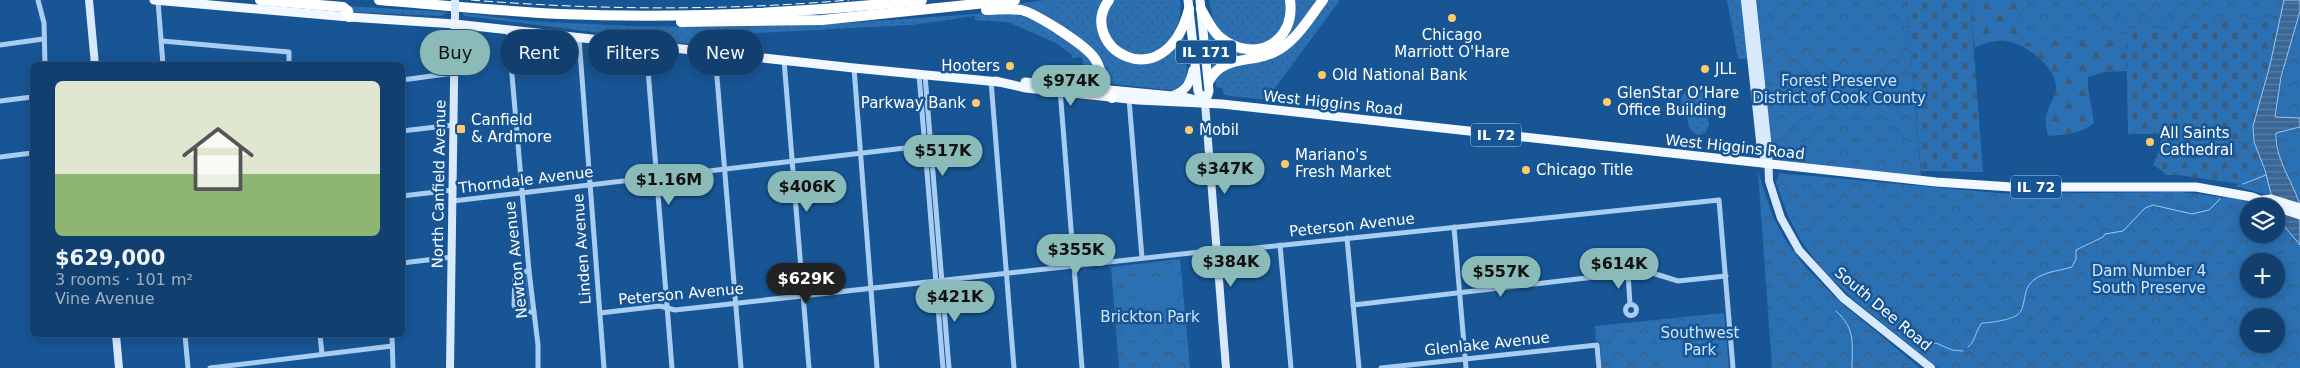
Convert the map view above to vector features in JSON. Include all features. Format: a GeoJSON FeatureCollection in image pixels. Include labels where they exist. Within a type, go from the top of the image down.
{"type":"FeatureCollection","features":[{"type":"Feature","properties":{"kind":"highway"},"geometry":{"type":"LineString","coordinates":[[260,0],[343,8],[348,11],[349,17]]}},
{"type":"Feature","properties":{"kind":"highway"},"geometry":{"type":"LineString","coordinates":[[379,0],[526,12],[621,15],[765,13],[922,0]]}},
{"type":"Feature","properties":{"kind":"highway"},"geometry":{"type":"LineString","coordinates":[[621,15],[644,22],[822,20],[1015,0]]}},
{"type":"Feature","properties":{"kind":"highway"},"geometry":{"type":"LineString","coordinates":[[1109,0],[1102,14],[1104,34],[1109,44],[1118,52],[1136,59],[1156,57],[1167,51],[1180,34],[1189,4]]}},
{"type":"Feature","properties":{"kind":"highway"},"geometry":{"type":"LineString","coordinates":[[1201,4],[1210,25],[1221,38],[1242,48],[1256,49],[1275,42],[1284,33],[1290,19],[1290,0]]}},
{"type":"Feature","properties":{"kind":"highway"},"geometry":{"type":"LineString","coordinates":[[1209,81],[1213,73],[1222,65],[1262,57],[1280,49],[1296,36],[1323,0]]}},
{"type":"Feature","properties":{"kind":"highway"},"geometry":{"type":"LineString","coordinates":[[930,10],[954,12],[1007,9],[1030,13],[1044,20],[1086,50],[1095,59],[1109,93]]}},
{"type":"Feature","properties":{"kind":"highway"},"geometry":{"type":"LineString","coordinates":[[1091,88],[1096,83],[1100,70]]}},
{"type":"Feature","properties":{"kind":"main road","name":"West Higgins Road"},"geometry":{"type":"LineString","coordinates":[[156,1],[455,24],[588,39]]}},
{"type":"Feature","properties":{"kind":"main road","name":"IL 171"},"geometry":{"type":"LineString","coordinates":[[1189,4],[1198,92],[1206,103]]}},
{"type":"Feature","properties":{"kind":"main road","name":"IL 171"},"geometry":{"type":"LineString","coordinates":[[1201,4],[1210,91],[1206,103]]}},
{"type":"Feature","properties":{"kind":"main road"},"geometry":{"type":"LineString","coordinates":[[1170,96],[1181,92],[1191,82],[1194,57]]}},
{"type":"Feature","properties":{"kind":"main road","name":"West Higgins Road"},"geometry":{"type":"LineString","coordinates":[[763,58],[1109,93],[1170,96],[1206,103]]}},
{"type":"Feature","properties":{"kind":"main road","name":"West Higgins Road"},"geometry":{"type":"LineString","coordinates":[[1060,88],[1091,88],[1129,99],[1206,103],[1936,182],[2012,187],[2186,186],[2225,190],[2251,198]]}},
{"type":"Feature","properties":{"kind":"main road","name":"West Higgins Road"},"geometry":{"type":"LineString","coordinates":[[2285,206],[2300,208]]}},
{"type":"Feature","properties":{"kind":"main road","name":"West Higgins Road"},"geometry":{"type":"LineString","coordinates":[[2285,209],[2300,215]]}},
{"type":"Feature","properties":{"kind":"street"},"geometry":{"type":"LineString","coordinates":[[38,0],[44,23],[45,62]]}},
{"type":"Feature","properties":{"kind":"street"},"geometry":{"type":"LineString","coordinates":[[89,0],[94,62]]}},
{"type":"Feature","properties":{"kind":"street","name":"North Canfield Avenue"},"geometry":{"type":"LineString","coordinates":[[455,0],[455,30]]}},
{"type":"Feature","properties":{"kind":"street"},"geometry":{"type":"LineString","coordinates":[[1745,0],[1760,150],[1768,165]]}},
{"type":"Feature","properties":{"kind":"street"},"geometry":{"type":"LineString","coordinates":[[1752,0],[1768,149],[1768,165]]}},
{"type":"Feature","properties":{"kind":"street"},"geometry":{"type":"LineString","coordinates":[[156,1],[163,62]]}},
{"type":"Feature","properties":{"kind":"street","name":"Newton Avenue"},"geometry":{"type":"LineString","coordinates":[[508,29],[538,368]]}},
{"type":"Feature","properties":{"kind":"street","name":"Linden Avenue"},"geometry":{"type":"LineString","coordinates":[[579,38],[604,368]]}},
{"type":"Feature","properties":{"kind":"street"},"geometry":{"type":"LineString","coordinates":[[0,45],[43,40]]}},
{"type":"Feature","properties":{"kind":"street"},"geometry":{"type":"LineString","coordinates":[[162,41],[289,52],[289,62]]}},
{"type":"Feature","properties":{"kind":"street"},"geometry":{"type":"LineString","coordinates":[[784,60],[809,368]]}},
{"type":"Feature","properties":{"kind":"street"},"geometry":{"type":"LineString","coordinates":[[854,68],[877,368]]}},
{"type":"Feature","properties":{"kind":"street"},"geometry":{"type":"LineString","coordinates":[[405,80],[439,75]]}},
{"type":"Feature","properties":{"kind":"street","name":"North Canfield Avenue"},"geometry":{"type":"LineString","coordinates":[[450,368],[454,75]]}},
{"type":"Feature","properties":{"kind":"street"},"geometry":{"type":"LineString","coordinates":[[649,75],[672,368]]}},
{"type":"Feature","properties":{"kind":"street"},"geometry":{"type":"LineString","coordinates":[[717,75],[741,368]]}},
{"type":"Feature","properties":{"kind":"street"},"geometry":{"type":"LineString","coordinates":[[922,75],[939,281],[949,368]]}},
{"type":"Feature","properties":{"kind":"street"},"geometry":{"type":"LineString","coordinates":[[993,81],[1014,368]]}},
{"type":"Feature","properties":{"kind":"street"},"geometry":{"type":"LineString","coordinates":[[1060,88],[1082,368]]}},
{"type":"Feature","properties":{"kind":"street"},"geometry":{"type":"LineString","coordinates":[[0,101],[30,97]]}},
{"type":"Feature","properties":{"kind":"street"},"geometry":{"type":"LineString","coordinates":[[1129,99],[1142,258]]}},
{"type":"Feature","properties":{"kind":"street"},"geometry":{"type":"LineString","coordinates":[[1206,103],[1226,368]]}},
{"type":"Feature","properties":{"kind":"street"},"geometry":{"type":"LineString","coordinates":[[405,131],[453,125]]}},
{"type":"Feature","properties":{"kind":"street","name":"Thorndale Avenue"},"geometry":{"type":"LineString","coordinates":[[453,201],[928,146]]}},
{"type":"Feature","properties":{"kind":"street"},"geometry":{"type":"LineString","coordinates":[[0,157],[30,153]]}},
{"type":"Feature","properties":{"kind":"street","name":"South Dee Road"},"geometry":{"type":"LineString","coordinates":[[1768,165],[1768,181],[1774,200],[1781,218],[1799,250],[1843,298],[1931,368]]}},
{"type":"Feature","properties":{"kind":"street"},"geometry":{"type":"LineString","coordinates":[[405,196],[453,190]]}},
{"type":"Feature","properties":{"kind":"street","name":"Peterson Avenue"},"geometry":{"type":"LineString","coordinates":[[600,313],[660,306],[675,310],[1142,258],[1719,200],[1726,276]]}},
{"type":"Feature","properties":{"kind":"street"},"geometry":{"type":"LineString","coordinates":[[1454,227],[1466,368]]}},
{"type":"Feature","properties":{"kind":"street"},"geometry":{"type":"LineString","coordinates":[[1347,238],[1359,368]]}},
{"type":"Feature","properties":{"kind":"street"},"geometry":{"type":"LineString","coordinates":[[1280,245],[1291,368]]}},
{"type":"Feature","properties":{"kind":"street"},"geometry":{"type":"LineString","coordinates":[[405,263],[452,256]]}},
{"type":"Feature","properties":{"kind":"street"},"geometry":{"type":"LineString","coordinates":[[529,271],[517,272],[514,275],[514,305],[517,312],[534,312]]}},
{"type":"Feature","properties":{"kind":"street"},"geometry":{"type":"LineString","coordinates":[[1353,305],[1646,271],[1678,282],[1726,276],[1733,368]]}},
{"type":"Feature","properties":{"kind":"street"},"geometry":{"type":"LineString","coordinates":[[1628,273],[1630,304]]}},
{"type":"Feature","properties":{"kind":"street"},"geometry":{"type":"LineString","coordinates":[[939,281],[942,368]]}},
{"type":"Feature","properties":{"kind":"street"},"geometry":{"type":"LineString","coordinates":[[116,337],[119,368]]}},
{"type":"Feature","properties":{"kind":"street"},"geometry":{"type":"LineString","coordinates":[[185,337],[188,368]]}},
{"type":"Feature","properties":{"kind":"street"},"geometry":{"type":"LineString","coordinates":[[320,337],[322,354]]}},
{"type":"Feature","properties":{"kind":"street"},"geometry":{"type":"LineString","coordinates":[[392,337],[393,368]]}},
{"type":"Feature","properties":{"kind":"street","name":"Glenlake Avenue"},"geometry":{"type":"LineString","coordinates":[[1381,368],[1597,345],[1598,368]]}},
{"type":"Feature","properties":{"kind":"street"},"geometry":{"type":"LineString","coordinates":[[210,368],[392,346]]}},
{"type":"Feature","properties":{"kind":"green space"},"geometry":{"type":"Polygon","coordinates":[[[1045,0],[1105,0],[1102,38],[1141,63],[1166,55],[1184,35],[1187,71],[1185,82],[1176,89],[1169,90],[1106,83],[1097,56],[1007,5],[1045,0]]]}},
{"type":"Feature","properties":{"kind":"green space"},"geometry":{"type":"Polygon","coordinates":[[[1113,0],[1180,0],[1177,27],[1173,36],[1162,50],[1154,54],[1138,56],[1117,45],[1108,32],[1106,25],[1113,0]]]}},
{"type":"Feature","properties":{"kind":"green space"},"geometry":{"type":"Polygon","coordinates":[[[1209,0],[1287,0],[1287,20],[1273,39],[1250,47],[1226,38],[1217,28],[1213,20],[1209,0]]]}},
{"type":"Feature","properties":{"kind":"green space"},"geometry":{"type":"Polygon","coordinates":[[[1294,0],[1319,0],[1294,32],[1284,40],[1291,30],[1294,18],[1294,0]]]}},
{"type":"Feature","properties":{"kind":"green space"},"geometry":{"type":"Polygon","coordinates":[[[1327,0],[1340,0],[1272,92],[1274,94],[1267,100],[1224,95],[1222,88],[1217,88],[1215,80],[1221,70],[1264,60],[1327,0]]]}},
{"type":"Feature","properties":{"kind":"green space"},"geometry":{"type":"Polygon","coordinates":[[[1727,0],[1742,0],[1748,57],[1746,59],[1738,59],[1727,0]]]}},
{"type":"Feature","properties":{"kind":"green space","name":"Forest Preserve District of Cook County"},"geometry":{"type":"Polygon","coordinates":[[[1755,0],[1906,0],[1921,176],[1778,160],[1772,156],[1755,0]]]}},
{"type":"Feature","properties":{"kind":"green space"},"geometry":{"type":"Polygon","coordinates":[[[1906,0],[1970,0],[1983,172],[1921,171],[1906,0]]]}},
{"type":"Feature","properties":{"kind":"green space"},"geometry":{"type":"Polygon","coordinates":[[[1970,0],[2284,0],[2281,15],[2126,32],[2127,71],[2105,72],[2088,77],[2094,123],[2083,130],[2048,136],[2046,116],[2056,87],[2050,71],[2037,56],[2012,42],[1996,41],[1974,48],[1970,0]]]}},
{"type":"Feature","properties":{"kind":"green space"},"geometry":{"type":"Polygon","coordinates":[[[2017,0],[2300,0],[2300,204],[2285,200],[2285,198],[2278,198],[2235,186],[2281,161],[2277,141],[2277,104],[2284,68],[2299,13],[2021,44],[2017,0]]]}},
{"type":"Feature","properties":{"kind":"green space"},"geometry":{"type":"Polygon","coordinates":[[[345,6],[448,12],[441,16],[352,12],[345,6]]]}},
{"type":"Feature","properties":{"kind":"green space"},"geometry":{"type":"Polygon","coordinates":[[[1004,12],[1030,19],[1056,32],[1079,49],[1097,70],[1093,81],[1085,81],[1082,57],[1072,58],[1072,55],[1056,43],[1008,22],[975,20],[975,16],[911,25],[763,33],[763,30],[688,30],[688,44],[678,43],[678,30],[588,31],[464,16],[462,13],[528,21],[630,26],[819,25],[1004,12]]]}},
{"type":"Feature","properties":{"kind":"green space"},"geometry":{"type":"Polygon","coordinates":[[[2281,15],[2270,65],[2253,126],[2254,142],[2265,170],[2240,184],[2178,175],[2165,175],[2164,172],[2153,165],[2160,147],[2161,134],[2128,134],[2126,32],[2281,15]]]}},
{"type":"Feature","properties":{"kind":"green space"},"geometry":{"type":"Polygon","coordinates":[[[1109,21],[1111,22],[1113,32],[1123,40],[1143,49],[1142,54],[1129,50],[1119,44],[1112,34],[1109,21]]]}},
{"type":"Feature","properties":{"kind":"green space"},"geometry":{"type":"Polygon","coordinates":[[[1208,28],[1227,46],[1275,45],[1283,41],[1277,47],[1220,62],[1212,67],[1208,28]]]}},
{"type":"Feature","properties":{"kind":"green space"},"geometry":{"type":"Polygon","coordinates":[[[1700,87],[1706,92],[1709,126],[1705,133],[1696,134],[1689,127],[1681,100],[1686,91],[1700,87]]]}},
{"type":"Feature","properties":{"kind":"green space"},"geometry":{"type":"Polygon","coordinates":[[[1758,172],[1773,217],[1786,241],[1806,268],[1840,302],[1920,368],[1772,368],[1758,172]]]}},
{"type":"Feature","properties":{"kind":"green space","name":"Dam Number 4 South Preserve"},"geometry":{"type":"Polygon","coordinates":[[[1779,173],[2009,194],[2180,192],[2240,200],[2240,243],[2285,243],[2285,215],[2300,220],[2300,368],[1938,368],[1854,300],[1822,269],[1803,244],[1788,216],[1776,183],[1779,173]]]}},
{"type":"Feature","properties":{"kind":"green space","name":"Brickton Park"},"geometry":{"type":"Polygon","coordinates":[[[1180,259],[1190,368],[1119,368],[1111,267],[1180,259]]]}},
{"type":"Feature","properties":{"kind":"green space"},"geometry":{"type":"Polygon","coordinates":[[[529,271],[534,310],[516,309],[517,272],[529,271]]]}},
{"type":"Feature","properties":{"kind":"green space"},"geometry":{"type":"Polygon","coordinates":[[[1171,278],[1174,309],[1163,311],[1153,309],[1138,294],[1139,280],[1171,278]]]}},
{"type":"Feature","properties":{"kind":"green space","name":"Southwest Park"},"geometry":{"type":"Polygon","coordinates":[[[1724,313],[1729,368],[1602,368],[1600,343],[1596,340],[1595,326],[1724,313]]]}},
{"type":"Feature","properties":{"kind":"green space"},"geometry":{"type":"Polygon","coordinates":[[[1701,335],[1705,339],[1706,368],[1665,368],[1658,354],[1655,338],[1701,335]]]}},
{"type":"Feature","properties":{"kind":"shaded area"},"geometry":{"type":"Polygon","coordinates":[[[2284,0],[2300,0],[2300,11],[2281,77],[2275,117],[2300,118],[2300,127],[2276,133],[2276,142],[2281,160],[2299,202],[2300,245],[2285,227],[2285,198],[2272,198],[2265,170],[2254,142],[2253,126],[2270,65],[2284,0]]]}},
{"type":"Feature","properties":{"kind":"waterway"},"geometry":{"type":"LineString","coordinates":[[2243,184],[2266,175]]}},
{"type":"Feature","properties":{"kind":"waterway"},"geometry":{"type":"LineString","coordinates":[[1968,347],[1973,342],[1982,323],[2004,320],[2019,314],[2027,288],[2038,277],[2072,267],[2076,259],[2076,250],[2103,237],[2105,234],[2123,231],[2145,208],[2153,205],[2192,214],[2209,210],[2220,199]]}},
{"type":"Feature","properties":{"kind":"waterway"},"geometry":{"type":"LineString","coordinates":[[1836,311],[1847,324],[1852,337],[1852,368]]}},
{"type":"Feature","properties":{"kind":"waterway"},"geometry":{"type":"LineString","coordinates":[[1925,347],[1936,343],[1952,350],[1963,351]]}},
{"type":"Feature","properties":{"kind":"railway"},"geometry":{"type":"LineString","coordinates":[[471,0],[566,6],[660,8],[755,6],[849,0]]}},
{"type":"Feature","properties":{"kind":"place","name":"Chicago Marriott O'Hare"},"geometry":{"type":"Point","coordinates":[1452,18]}},
{"type":"Feature","properties":{"kind":"place","name":"Hooters"},"geometry":{"type":"Point","coordinates":[1010,66]}},
{"type":"Feature","properties":{"kind":"place","name":"JLL"},"geometry":{"type":"Point","coordinates":[1705,69]}},
{"type":"Feature","properties":{"kind":"place","name":"Old National Bank"},"geometry":{"type":"Point","coordinates":[1322,75]}},
{"type":"Feature","properties":{"kind":"place","name":"GlenStar O’Hare Office Building"},"geometry":{"type":"Point","coordinates":[1607,102]}},
{"type":"Feature","properties":{"kind":"place","name":"Parkway Bank"},"geometry":{"type":"Point","coordinates":[976,103]}},
{"type":"Feature","properties":{"kind":"place","name":"Canfield & Ardmore"},"geometry":{"type":"Point","coordinates":[461,129]}},
{"type":"Feature","properties":{"kind":"place","name":"Mobil"},"geometry":{"type":"Point","coordinates":[1189,130]}},
{"type":"Feature","properties":{"kind":"place","name":"All Saints Cathedral"},"geometry":{"type":"Point","coordinates":[2150,142]}},
{"type":"Feature","properties":{"kind":"place","name":"Mariano's Fresh Market"},"geometry":{"type":"Point","coordinates":[1285,164]}},
{"type":"Feature","properties":{"kind":"place","name":"Chicago Title"},"geometry":{"type":"Point","coordinates":[1526,170]}}]}
